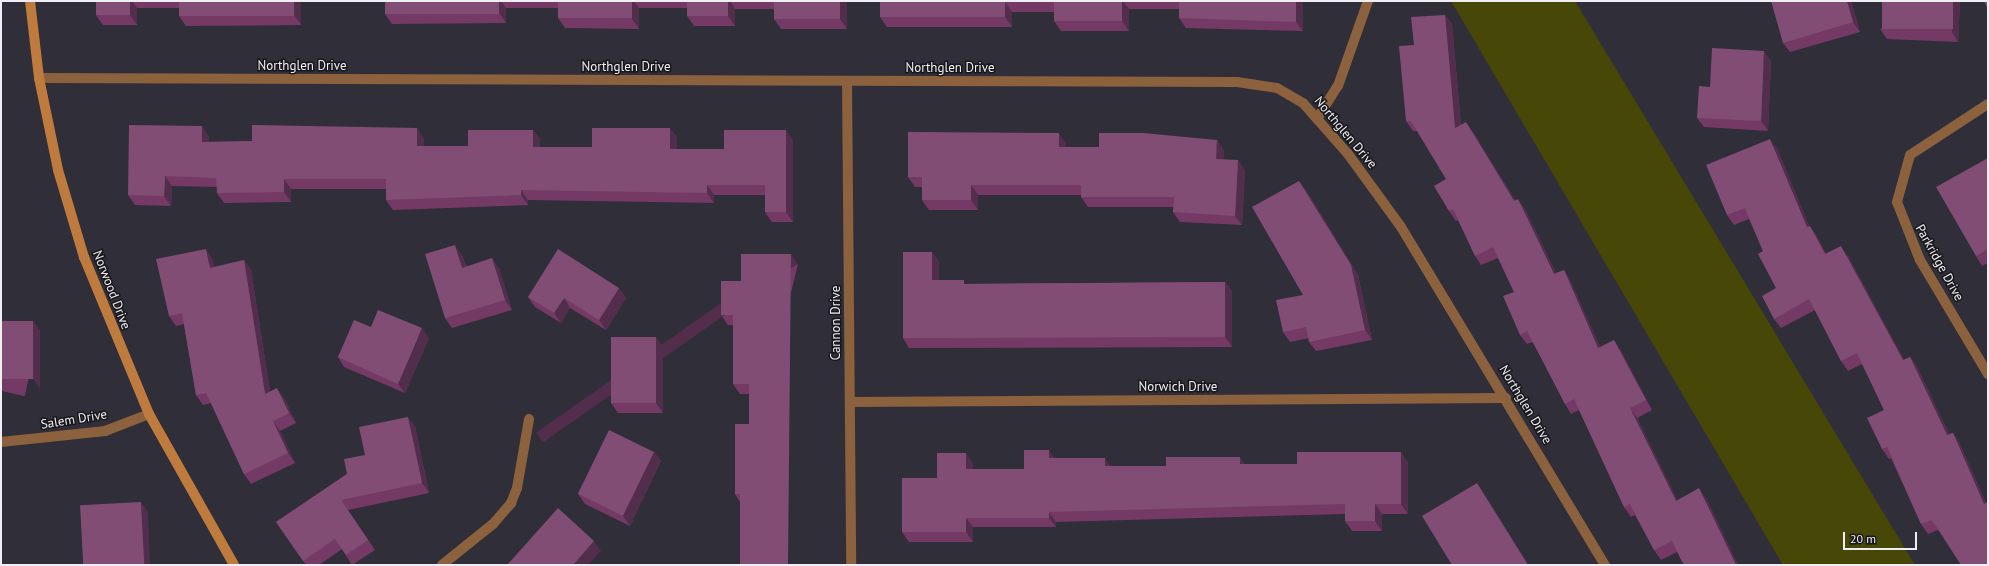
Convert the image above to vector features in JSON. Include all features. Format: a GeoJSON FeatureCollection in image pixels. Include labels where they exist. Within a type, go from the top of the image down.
{"type":"FeatureCollection","features":[{"type":"Feature","properties":{"kind":"main road","name":"Norwood Drive"},"geometry":{"type":"LineString","coordinates":[[30,1],[39,78],[58,170],[84,257],[149,414],[234,565]]}},
{"type":"Feature","properties":{"kind":"street"},"geometry":{"type":"LineString","coordinates":[[1317,119],[1338,86],[1368,1]]}},
{"type":"Feature","properties":{"kind":"street","name":"Northglen Drive"},"geometry":{"type":"LineString","coordinates":[[39,78],[1237,82],[1277,88],[1303,103],[1401,227],[1506,398],[1605,565]]}},
{"type":"Feature","properties":{"kind":"street","name":"Cannon Drive"},"geometry":{"type":"LineString","coordinates":[[847,81],[852,565]]}},
{"type":"Feature","properties":{"kind":"street","name":"Parkridge Drive"},"geometry":{"type":"LineString","coordinates":[[1988,104],[1910,155],[1897,202],[1920,260],[1988,374]]}},
{"type":"Feature","properties":{"kind":"street","name":"Norwich Drive"},"geometry":{"type":"LineString","coordinates":[[850,402],[1506,398]]}},
{"type":"Feature","properties":{"kind":"street","name":"Salem Drive"},"geometry":{"type":"LineString","coordinates":[[1,442],[105,431],[149,414]]}},
{"type":"Feature","properties":{"kind":"street"},"geometry":{"type":"LineString","coordinates":[[442,565],[493,524],[511,503],[517,488],[529,419]]}},
{"type":"Feature","properties":{"kind":"shaded area"},"geometry":{"type":"Polygon","coordinates":[[[1451,1],[1575,1],[1915,565],[1783,565],[1451,1]]]}},
{"type":"Feature","properties":{"kind":"building"},"geometry":{"type":"Polygon","coordinates":[[[96,1],[130,1],[130,15],[96,15],[96,1]]]}},
{"type":"Feature","properties":{"kind":"building"},"geometry":{"type":"Polygon","coordinates":[[[179,1],[294,1],[294,16],[179,16],[179,1]]]}},
{"type":"Feature","properties":{"kind":"building"},"geometry":{"type":"Polygon","coordinates":[[[385,1],[499,1],[499,14],[385,14],[385,1]]]}},
{"type":"Feature","properties":{"kind":"building"},"geometry":{"type":"Polygon","coordinates":[[[558,1],[632,1],[632,18],[558,18],[558,1]]]}},
{"type":"Feature","properties":{"kind":"building"},"geometry":{"type":"Polygon","coordinates":[[[687,1],[728,1],[728,16],[687,16],[687,1]]]}},
{"type":"Feature","properties":{"kind":"building"},"geometry":{"type":"Polygon","coordinates":[[[774,1],[840,1],[840,19],[774,19],[774,1]]]}},
{"type":"Feature","properties":{"kind":"building"},"geometry":{"type":"Polygon","coordinates":[[[880,1],[1122,1],[1122,21],[1054,21],[1054,2],[1005,2],[1005,17],[880,17],[880,1]]]}},
{"type":"Feature","properties":{"kind":"building"},"geometry":{"type":"Polygon","coordinates":[[[1179,1],[1296,1],[1296,22],[1179,18],[1179,1]]]}},
{"type":"Feature","properties":{"kind":"building"},"geometry":{"type":"Polygon","coordinates":[[[1771,1],[1847,1],[1853,22],[1783,43],[1771,1]]]}},
{"type":"Feature","properties":{"kind":"building"},"geometry":{"type":"Polygon","coordinates":[[[1882,1],[1953,1],[1953,29],[1882,29],[1882,1]]]}},
{"type":"Feature","properties":{"kind":"building"},"geometry":{"type":"Polygon","coordinates":[[[1984,1],[1988,1],[1988,10],[1984,1]]]}},
{"type":"Feature","properties":{"kind":"building"},"geometry":{"type":"Polygon","coordinates":[[[1445,15],[1455,128],[1466,122],[1514,201],[1518,199],[1554,274],[1564,270],[1598,348],[1614,340],[1646,400],[1630,408],[1676,501],[1699,488],[1736,565],[1684,565],[1672,541],[1654,550],[1630,504],[1624,507],[1574,399],[1565,404],[1527,331],[1520,335],[1503,296],[1514,292],[1493,247],[1475,256],[1453,209],[1449,211],[1434,186],[1446,179],[1411,121],[1406,121],[1399,46],[1414,45],[1411,17],[1445,15]]]}},
{"type":"Feature","properties":{"kind":"building"},"geometry":{"type":"Polygon","coordinates":[[[1712,48],[1764,51],[1761,121],[1697,118],[1699,86],[1710,87],[1712,48]]]}},
{"type":"Feature","properties":{"kind":"building"},"geometry":{"type":"Polygon","coordinates":[[[129,125],[202,126],[202,142],[252,141],[252,125],[417,128],[417,146],[468,146],[468,130],[533,130],[533,147],[592,147],[592,128],[670,128],[670,149],[724,149],[724,130],[786,130],[786,212],[765,212],[765,185],[707,185],[707,193],[521,190],[521,195],[386,200],[386,179],[284,179],[284,192],[217,193],[216,178],[165,176],[164,196],[128,195],[129,125]]]}},
{"type":"Feature","properties":{"kind":"building"},"geometry":{"type":"Polygon","coordinates":[[[908,132],[1059,133],[1059,147],[1099,147],[1099,133],[1143,133],[1217,140],[1216,159],[1238,160],[1235,216],[1173,212],[1174,197],[1081,197],[1081,185],[971,185],[971,200],[922,200],[922,177],[908,177],[908,132]]]}},
{"type":"Feature","properties":{"kind":"building"},"geometry":{"type":"Polygon","coordinates":[[[1770,139],[1807,227],[1810,226],[1825,254],[1841,246],[1903,360],[1910,357],[1947,435],[1953,433],[1984,504],[1988,502],[1988,565],[1961,565],[1932,520],[1921,524],[1887,447],[1882,449],[1867,418],[1884,410],[1857,353],[1841,361],[1809,299],[1774,319],[1762,296],[1776,288],[1758,254],[1763,251],[1745,208],[1727,215],[1706,165],[1770,139]]]}},
{"type":"Feature","properties":{"kind":"building"},"geometry":{"type":"Polygon","coordinates":[[[1988,158],[1988,249],[1976,256],[1936,187],[1988,158]]]}},
{"type":"Feature","properties":{"kind":"building"},"geometry":{"type":"Polygon","coordinates":[[[1299,181],[1351,265],[1365,330],[1309,342],[1306,327],[1283,332],[1276,300],[1303,295],[1252,207],[1299,181]]]}},
{"type":"Feature","properties":{"kind":"building"},"geometry":{"type":"Polygon","coordinates":[[[455,245],[462,268],[492,258],[505,300],[445,318],[425,254],[455,245]]]}},
{"type":"Feature","properties":{"kind":"building"},"geometry":{"type":"Polygon","coordinates":[[[206,249],[210,268],[244,260],[265,394],[277,388],[289,413],[273,421],[288,453],[244,474],[206,393],[196,395],[182,313],[169,316],[156,259],[206,249]]]}},
{"type":"Feature","properties":{"kind":"building"},"geometry":{"type":"Polygon","coordinates":[[[558,249],[619,288],[599,320],[564,298],[554,313],[528,297],[558,249]]]}},
{"type":"Feature","properties":{"kind":"building"},"geometry":{"type":"Polygon","coordinates":[[[903,252],[932,252],[932,280],[964,280],[964,284],[1225,282],[1225,337],[903,338],[903,252]]]}},
{"type":"Feature","properties":{"kind":"building"},"geometry":{"type":"Polygon","coordinates":[[[741,254],[791,254],[788,565],[740,565],[740,494],[735,494],[735,424],[749,424],[749,384],[733,384],[733,315],[721,315],[721,281],[741,281],[741,254]]]}},
{"type":"Feature","properties":{"kind":"building"},"geometry":{"type":"Polygon","coordinates":[[[378,310],[422,328],[398,384],[338,357],[354,320],[371,327],[378,310]]]}},
{"type":"Feature","properties":{"kind":"building"},"geometry":{"type":"Polygon","coordinates":[[[1,321],[33,321],[33,379],[1,379],[1,321]]]}},
{"type":"Feature","properties":{"kind":"building"},"geometry":{"type":"Polygon","coordinates":[[[611,337],[656,337],[656,403],[611,403],[611,337]]]}},
{"type":"Feature","properties":{"kind":"building"},"geometry":{"type":"Polygon","coordinates":[[[408,417],[422,483],[341,500],[368,540],[346,555],[335,539],[303,561],[276,522],[347,474],[344,459],[365,455],[359,427],[408,417]]]}},
{"type":"Feature","properties":{"kind":"building"},"geometry":{"type":"Polygon","coordinates":[[[609,430],[654,452],[623,516],[578,494],[609,430]]]}},
{"type":"Feature","properties":{"kind":"building"},"geometry":{"type":"Polygon","coordinates":[[[1024,450],[1049,450],[1049,458],[1105,458],[1105,466],[1166,466],[1166,457],[1240,457],[1240,464],[1297,464],[1297,452],[1401,452],[1401,504],[1375,504],[1375,521],[1345,521],[1345,504],[1049,512],[1049,518],[966,518],[966,532],[902,532],[902,478],[937,478],[937,453],[966,453],[966,469],[1024,469],[1024,450]]]}},
{"type":"Feature","properties":{"kind":"building"},"geometry":{"type":"Polygon","coordinates":[[[1477,483],[1528,565],[1452,565],[1422,516],[1477,483]]]}},
{"type":"Feature","properties":{"kind":"building"},"geometry":{"type":"Polygon","coordinates":[[[141,502],[144,565],[83,565],[80,505],[141,502]]]}},
{"type":"Feature","properties":{"kind":"building"},"geometry":{"type":"Polygon","coordinates":[[[558,508],[594,541],[574,564],[575,565],[507,565],[558,508]]]}}]}
